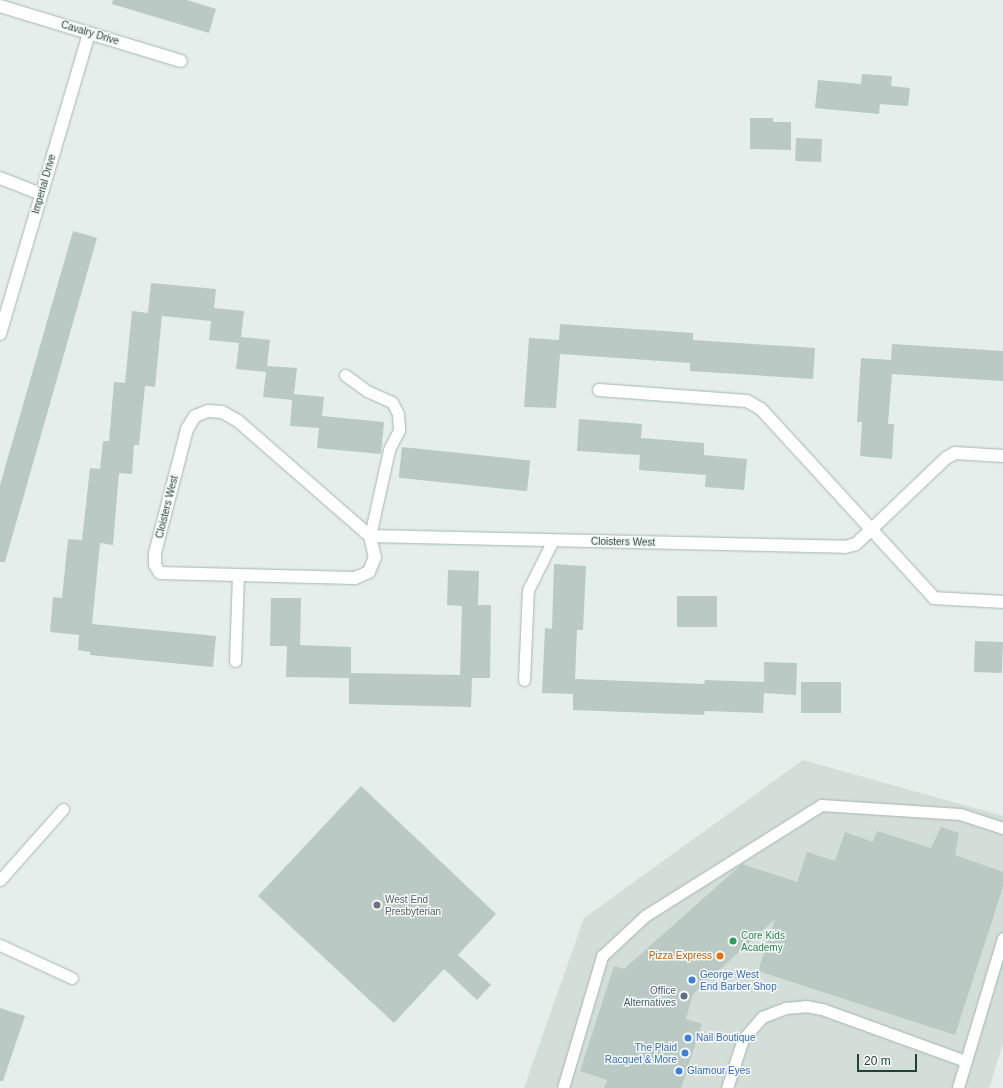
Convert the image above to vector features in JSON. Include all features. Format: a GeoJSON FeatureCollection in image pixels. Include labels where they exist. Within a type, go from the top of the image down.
{"type":"FeatureCollection","features":[{"type":"Feature","properties":{"kind":"street","name":"Cavalry Drive"},"geometry":{"type":"LineString","coordinates":[[0,6],[181,61]]}},
{"type":"Feature","properties":{"kind":"street","name":"Imperial Drive"},"geometry":{"type":"LineString","coordinates":[[0,334],[89,33]]}},
{"type":"Feature","properties":{"kind":"street"},"geometry":{"type":"LineString","coordinates":[[0,178],[41,194]]}},
{"type":"Feature","properties":{"kind":"street"},"geometry":{"type":"LineString","coordinates":[[599,390],[747,401],[761,409],[870,530],[934,598],[1003,602]]}},
{"type":"Feature","properties":{"kind":"street","name":"Cloisters West"},"geometry":{"type":"LineString","coordinates":[[208,411],[222,412],[238,421],[370,536],[375,557],[369,572],[355,578],[238,575],[160,573],[155,566],[155,553],[187,429],[195,416],[208,411]]}},
{"type":"Feature","properties":{"kind":"street","name":"Cloisters West"},"geometry":{"type":"LineString","coordinates":[[370,536],[845,547],[856,544],[946,458],[955,454],[1003,456]]}},
{"type":"Feature","properties":{"kind":"lane"},"geometry":{"type":"LineString","coordinates":[[345,375],[367,391],[392,402],[398,414],[399,430],[389,450],[370,536]]}},
{"type":"Feature","properties":{"kind":"lane"},"geometry":{"type":"LineString","coordinates":[[524,680],[528,590],[553,540]]}},
{"type":"Feature","properties":{"kind":"lane"},"geometry":{"type":"LineString","coordinates":[[235,661],[238,575]]}},
{"type":"Feature","properties":{"kind":"lane"},"geometry":{"type":"LineString","coordinates":[[563,1088],[602,956],[645,916],[822,805],[960,814],[1003,828]]}},
{"type":"Feature","properties":{"kind":"lane"},"geometry":{"type":"LineString","coordinates":[[0,880],[63,809]]}},
{"type":"Feature","properties":{"kind":"lane"},"geometry":{"type":"LineString","coordinates":[[958,1088],[1003,938]]}},
{"type":"Feature","properties":{"kind":"lane"},"geometry":{"type":"LineString","coordinates":[[0,945],[72,978]]}},
{"type":"Feature","properties":{"kind":"lane"},"geometry":{"type":"LineString","coordinates":[[727,1088],[743,1039],[762,1018],[785,1008],[806,1006],[822,1009],[966,1061]]}},
{"type":"Feature","properties":{"kind":"shaded area"},"geometry":{"type":"Polygon","coordinates":[[[803,760],[1003,816],[1003,1044],[989,1088],[524,1088],[584,918],[803,760]]]}},
{"type":"Feature","properties":{"kind":"building"},"geometry":{"type":"Polygon","coordinates":[[[113,0],[187,0],[216,9],[209,33],[112,4],[113,0]]]}},
{"type":"Feature","properties":{"kind":"building"},"geometry":{"type":"Polygon","coordinates":[[[862,74],[892,76],[891,86],[910,88],[908,106],[880,104],[879,114],[815,108],[818,80],[861,84],[862,74]]]}},
{"type":"Feature","properties":{"kind":"building"},"geometry":{"type":"Polygon","coordinates":[[[750,118],[773,118],[773,122],[791,122],[791,150],[750,149],[750,118]]]}},
{"type":"Feature","properties":{"kind":"building"},"geometry":{"type":"Polygon","coordinates":[[[796,138],[822,139],[821,162],[795,161],[796,138]]]}},
{"type":"Feature","properties":{"kind":"building"},"geometry":{"type":"Polygon","coordinates":[[[73,231],[97,238],[5,562],[0,562],[0,485],[73,231]]]}},
{"type":"Feature","properties":{"kind":"building"},"geometry":{"type":"Polygon","coordinates":[[[151,283],[216,289],[214,308],[244,311],[241,337],[270,340],[267,366],[297,368],[294,394],[324,397],[322,416],[384,422],[381,454],[317,448],[319,428],[290,426],[292,400],[263,397],[266,372],[236,369],[239,343],[209,340],[211,321],[162,316],[155,387],[145,386],[139,445],[134,445],[132,474],[119,473],[113,545],[100,543],[92,624],[216,636],[213,667],[90,655],[90,652],[78,650],[79,635],[50,632],[53,597],[62,598],[68,539],[82,540],[90,468],[100,469],[103,441],[109,441],[114,382],[125,383],[132,311],[148,313],[151,283]]]}},
{"type":"Feature","properties":{"kind":"building"},"geometry":{"type":"Polygon","coordinates":[[[560,324],[693,333],[693,340],[815,348],[813,379],[690,371],[690,363],[560,354],[556,408],[524,407],[529,338],[559,340],[560,324]]]}},
{"type":"Feature","properties":{"kind":"building"},"geometry":{"type":"Polygon","coordinates":[[[892,344],[1003,351],[1003,381],[892,374],[888,424],[894,424],[892,459],[860,456],[862,422],[857,422],[861,358],[891,360],[892,344]]]}},
{"type":"Feature","properties":{"kind":"building"},"geometry":{"type":"Polygon","coordinates":[[[579,419],[642,424],[641,438],[704,443],[704,455],[747,459],[744,490],[705,487],[706,475],[639,470],[640,455],[577,451],[579,419]]]}},
{"type":"Feature","properties":{"kind":"building"},"geometry":{"type":"Polygon","coordinates":[[[402,447],[530,460],[527,491],[399,478],[402,447]]]}},
{"type":"Feature","properties":{"kind":"building"},"geometry":{"type":"Polygon","coordinates":[[[554,564],[586,566],[583,630],[577,630],[575,679],[704,684],[705,680],[764,682],[764,662],[797,663],[796,695],[764,693],[763,713],[705,711],[704,715],[573,710],[573,694],[542,693],[545,628],[552,629],[554,564]]]}},
{"type":"Feature","properties":{"kind":"building"},"geometry":{"type":"Polygon","coordinates":[[[448,570],[479,571],[478,605],[491,605],[490,678],[472,678],[471,707],[349,704],[349,678],[286,677],[287,646],[270,646],[271,598],[301,598],[300,645],[351,647],[351,673],[460,675],[462,606],[447,605],[448,570]]]}},
{"type":"Feature","properties":{"kind":"building"},"geometry":{"type":"Polygon","coordinates":[[[677,596],[717,596],[717,627],[677,627],[677,596]]]}},
{"type":"Feature","properties":{"kind":"building"},"geometry":{"type":"Polygon","coordinates":[[[975,641],[1003,642],[1002,673],[974,672],[975,641]]]}},
{"type":"Feature","properties":{"kind":"building"},"geometry":{"type":"Polygon","coordinates":[[[801,682],[841,682],[841,713],[801,713],[801,682]]]}},
{"type":"Feature","properties":{"kind":"building","name":"West End Presbyterian"},"geometry":{"type":"Polygon","coordinates":[[[361,786],[496,914],[458,955],[491,985],[477,1000],[444,969],[394,1023],[258,896],[361,786]]]}},
{"type":"Feature","properties":{"kind":"building"},"geometry":{"type":"Polygon","coordinates":[[[941,827],[959,833],[955,855],[1003,872],[1003,887],[955,1035],[758,971],[775,919],[693,994],[686,1019],[702,1024],[681,1088],[604,1088],[607,1080],[580,1071],[614,966],[624,969],[742,864],[797,882],[807,852],[835,861],[845,832],[873,842],[877,831],[931,848],[941,827]]]}},
{"type":"Feature","properties":{"kind":"building"},"geometry":{"type":"Polygon","coordinates":[[[0,1008],[25,1016],[3,1081],[0,1081],[0,1008]]]}},
{"type":"Feature","properties":{"kind":"place","name":"West End Presbyterian"},"geometry":{"type":"Point","coordinates":[377,905]}},
{"type":"Feature","properties":{"kind":"place","name":"Core Kids Academy"},"geometry":{"type":"Point","coordinates":[733,941]}},
{"type":"Feature","properties":{"kind":"place","name":"Pizza Express"},"geometry":{"type":"Point","coordinates":[720,956]}},
{"type":"Feature","properties":{"kind":"place","name":"George West End Barber Shop"},"geometry":{"type":"Point","coordinates":[692,980]}},
{"type":"Feature","properties":{"kind":"place","name":"Office Alternatives"},"geometry":{"type":"Point","coordinates":[684,996]}},
{"type":"Feature","properties":{"kind":"place","name":"Nail Boutique"},"geometry":{"type":"Point","coordinates":[688,1038]}},
{"type":"Feature","properties":{"kind":"place","name":"The Plaid Racquet & More"},"geometry":{"type":"Point","coordinates":[685,1053]}},
{"type":"Feature","properties":{"kind":"place","name":"Glamour Eyes"},"geometry":{"type":"Point","coordinates":[679,1071]}}]}
